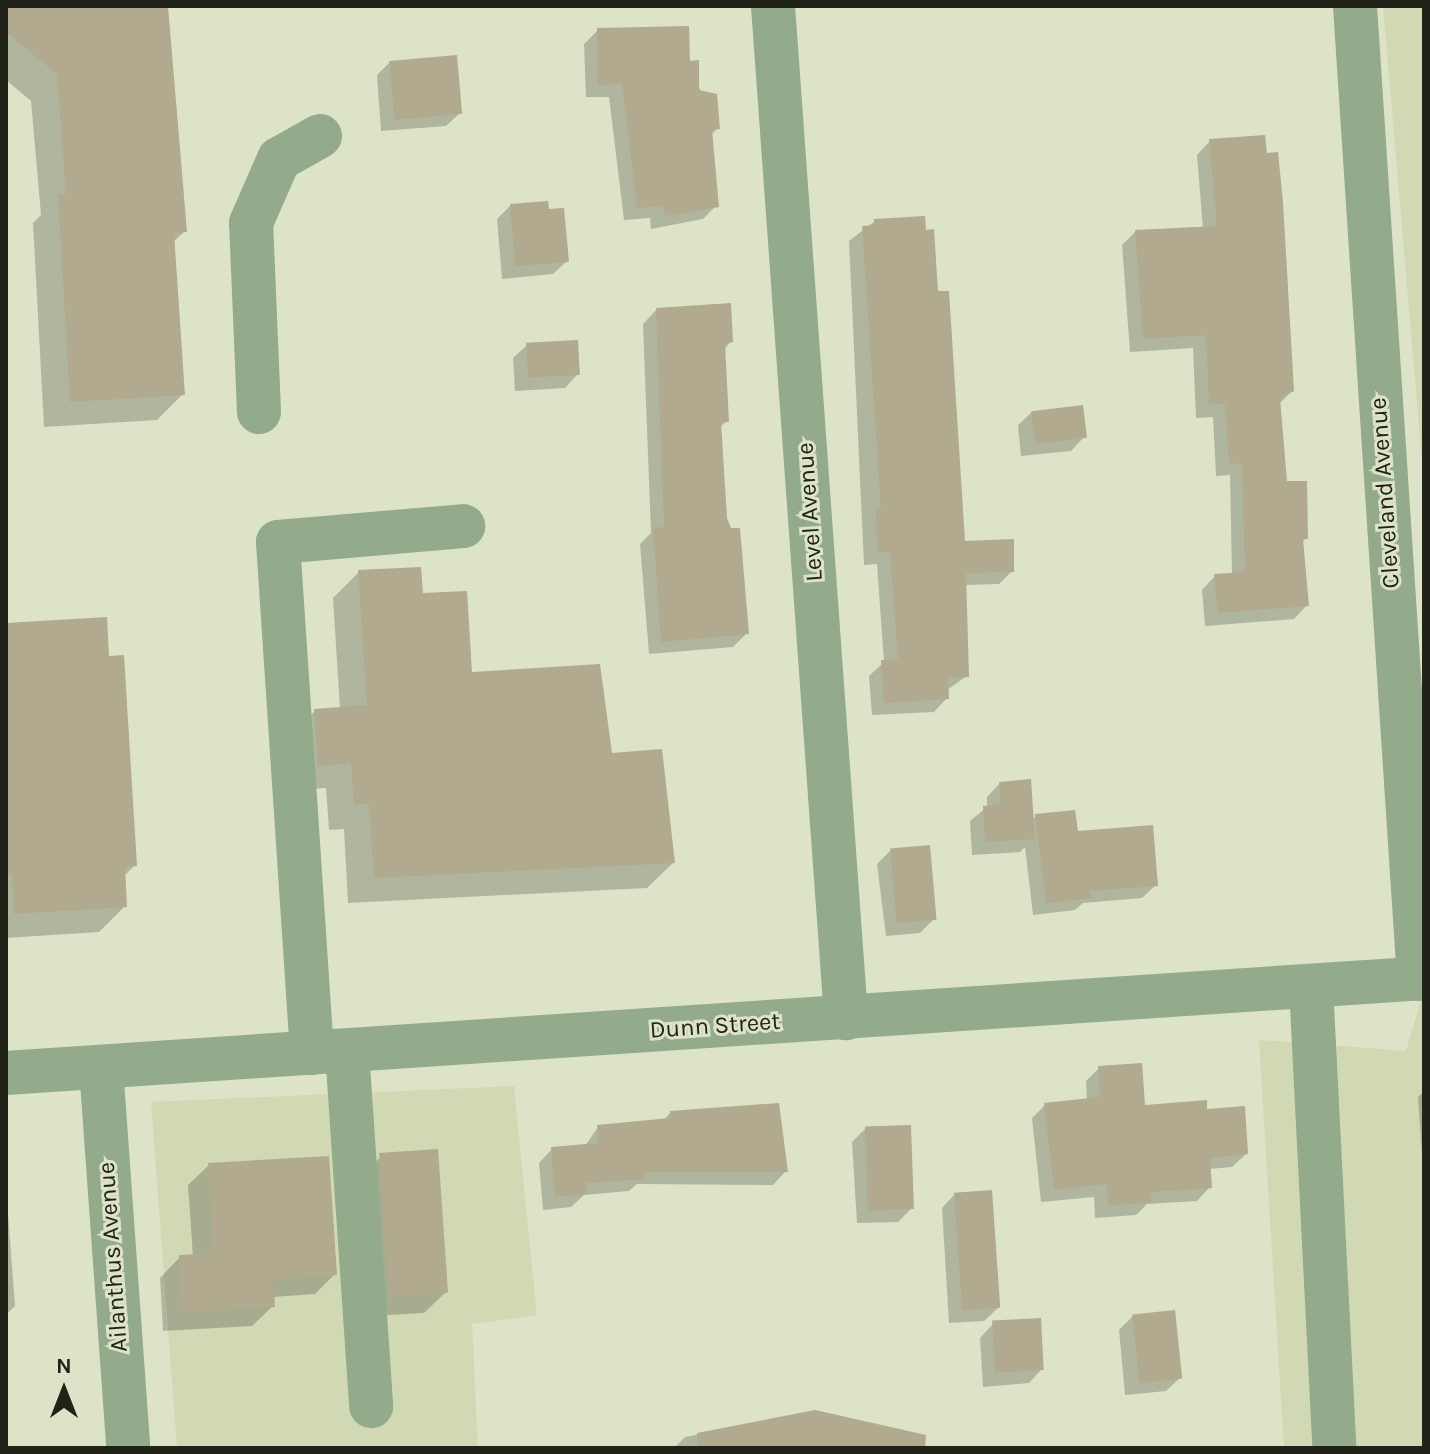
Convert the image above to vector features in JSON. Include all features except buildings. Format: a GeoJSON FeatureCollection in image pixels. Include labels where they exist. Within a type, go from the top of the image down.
{"type":"FeatureCollection","features":[{"type":"Feature","properties":{"kind":"street","name":"Level Avenue"},"geometry":{"type":"LineString","coordinates":[[773,6],[846,1018]]}},
{"type":"Feature","properties":{"kind":"street","name":"Cleveland Avenue"},"geometry":{"type":"LineString","coordinates":[[1355,6],[1421,979]]}},
{"type":"Feature","properties":{"kind":"street"},"geometry":{"type":"LineString","coordinates":[[259,412],[251,223],[279,159],[320,136]]}},
{"type":"Feature","properties":{"kind":"street"},"geometry":{"type":"LineString","coordinates":[[371,1406],[329,1052],[278,542],[463,526]]}},
{"type":"Feature","properties":{"kind":"street","name":"Dunn Street"},"geometry":{"type":"LineString","coordinates":[[6,1073],[1421,979]]}},
{"type":"Feature","properties":{"kind":"street"},"geometry":{"type":"LineString","coordinates":[[1311,986],[1334,1448]]}},
{"type":"Feature","properties":{"kind":"street","name":"Ailanthus Avenue"},"geometry":{"type":"LineString","coordinates":[[101,1067],[128,1448]]}},
{"type":"Feature","properties":{"kind":"shaded area"},"geometry":{"type":"Polygon","coordinates":[[[1383,6],[1424,6],[1424,484],[1383,6]]]}},
{"type":"Feature","properties":{"kind":"shaded area"},"geometry":{"type":"Polygon","coordinates":[[[1424,990],[1424,1448],[1284,1448],[1259,1040],[1406,1051],[1424,990]]]}},
{"type":"Feature","properties":{"kind":"shaded area"},"geometry":{"type":"Polygon","coordinates":[[[514,1086],[537,1315],[472,1324],[478,1448],[177,1448],[151,1102],[514,1086]]]}}]}
